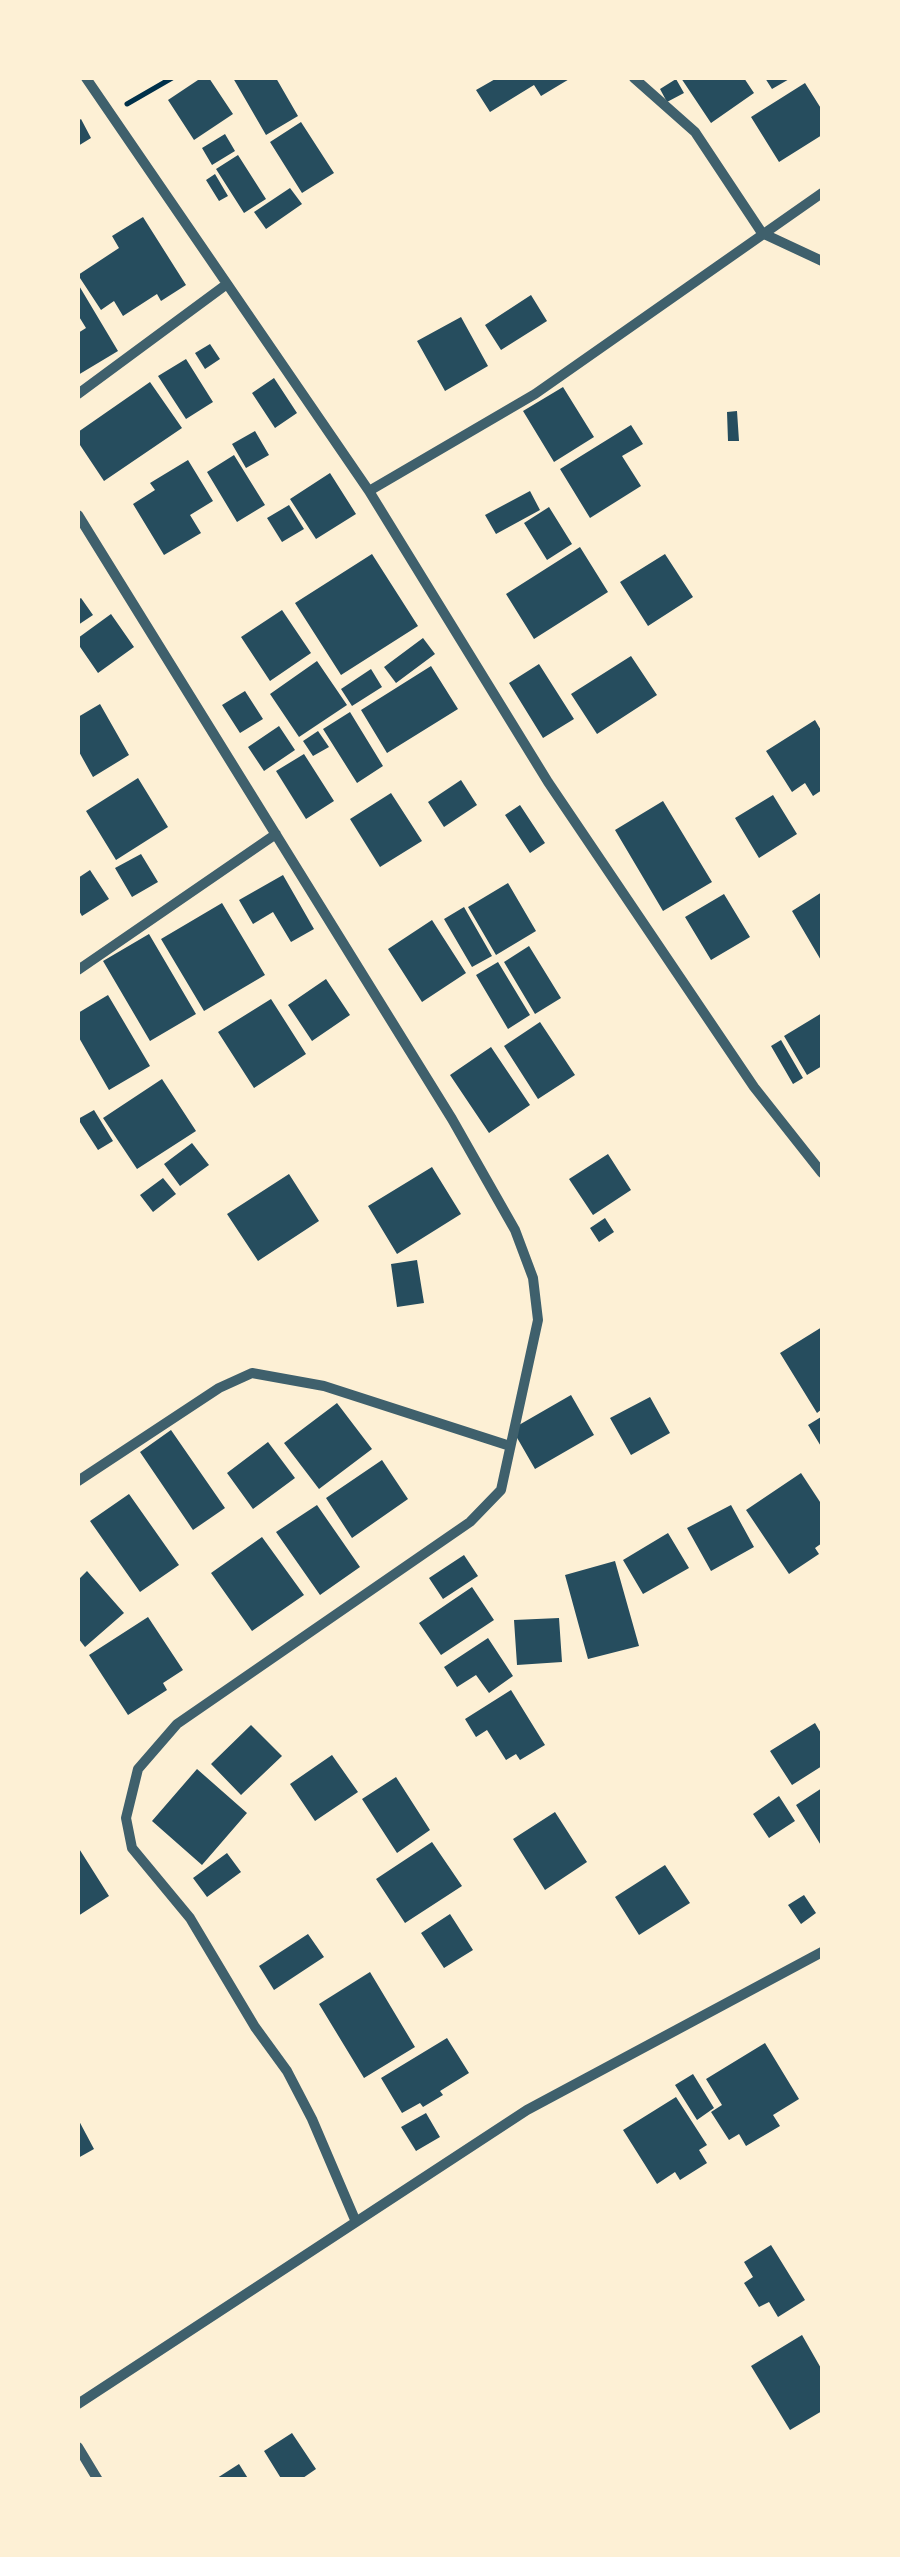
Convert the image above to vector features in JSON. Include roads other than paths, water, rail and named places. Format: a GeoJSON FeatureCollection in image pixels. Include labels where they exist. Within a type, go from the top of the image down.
{"type":"FeatureCollection","features":[{"type":"Feature","properties":{"kind":"street"},"geometry":{"type":"LineString","coordinates":[[86,78],[368,491],[548,782],[754,1088],[822,1173]]}},
{"type":"Feature","properties":{"kind":"street"},"geometry":{"type":"LineString","coordinates":[[634,78],[695,132],[762,233],[822,261]]}},
{"type":"Feature","properties":{"kind":"street"},"geometry":{"type":"LineString","coordinates":[[368,491],[534,394],[822,193]]}},
{"type":"Feature","properties":{"kind":"street"},"geometry":{"type":"LineString","coordinates":[[78,394],[227,284]]}},
{"type":"Feature","properties":{"kind":"street"},"geometry":{"type":"LineString","coordinates":[[78,516],[452,1119],[515,1230],[533,1278],[538,1320],[501,1490],[470,1522],[176,1724],[138,1769],[126,1818],[132,1848],[190,1918],[255,2027],[287,2071],[356,2222]]}},
{"type":"Feature","properties":{"kind":"street"},"geometry":{"type":"LineString","coordinates":[[78,970],[276,834]]}},
{"type":"Feature","properties":{"kind":"street"},"geometry":{"type":"LineString","coordinates":[[78,1482],[219,1388],[252,1374],[324,1386],[510,1446]]}},
{"type":"Feature","properties":{"kind":"street"},"geometry":{"type":"LineString","coordinates":[[78,2404],[527,2110],[822,1952]]}},
{"type":"Feature","properties":{"kind":"street"},"geometry":{"type":"LineString","coordinates":[[78,2447],[98,2480]]}}]}
